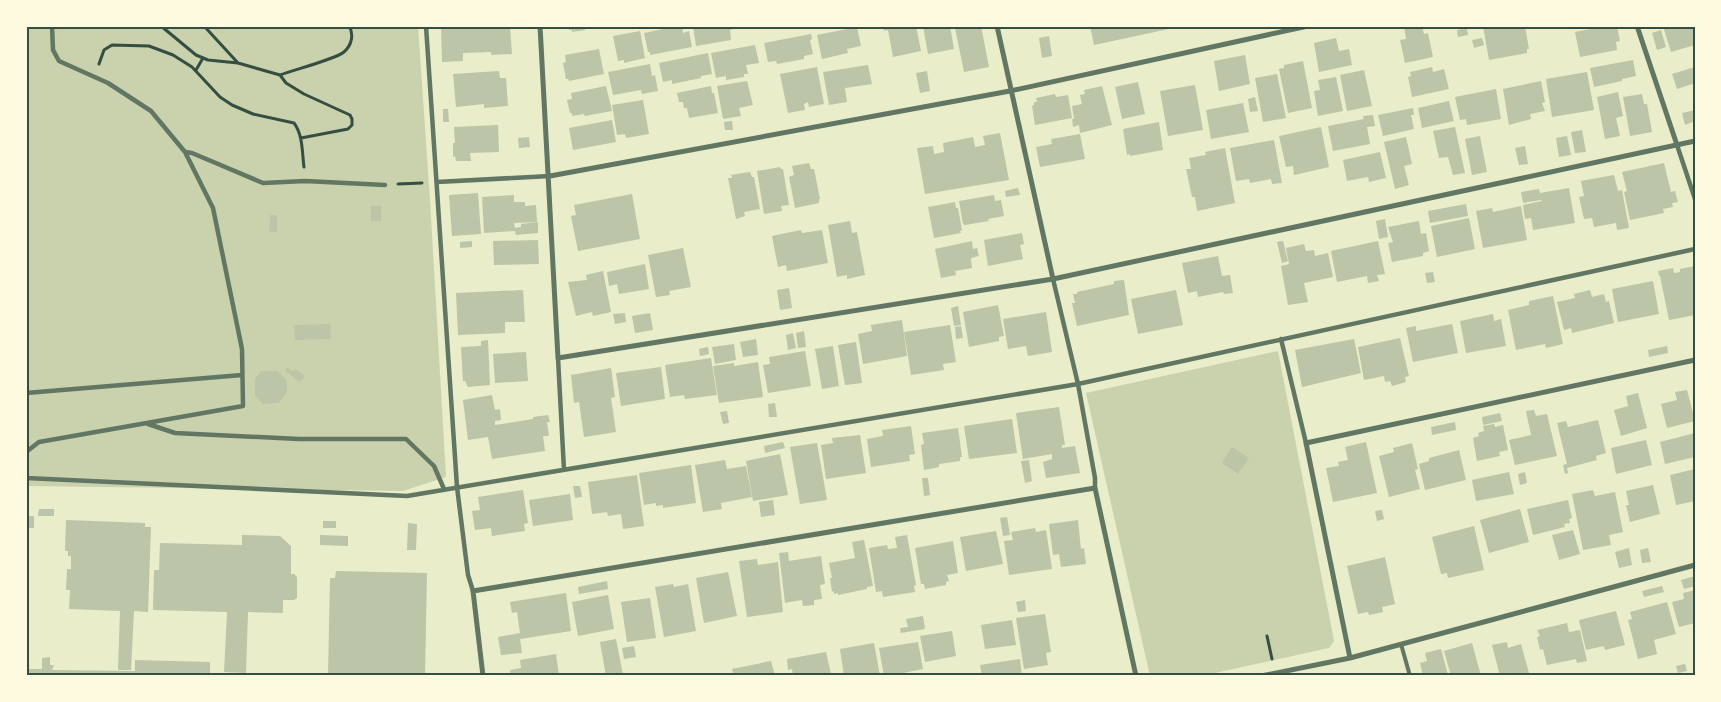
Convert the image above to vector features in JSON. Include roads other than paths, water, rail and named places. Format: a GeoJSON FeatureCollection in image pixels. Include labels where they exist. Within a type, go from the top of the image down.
{"type":"FeatureCollection","features":[{"type":"Feature","properties":{"kind":"street"},"geometry":{"type":"LineString","coordinates":[[26,452],[39,442],[243,406],[242,349],[213,208],[185,152],[151,111],[108,82],[59,61],[54,50],[52,26]]}},
{"type":"Feature","properties":{"kind":"street"},"geometry":{"type":"LineString","coordinates":[[426,26],[457,487],[483,676]]}},
{"type":"Feature","properties":{"kind":"street"},"geometry":{"type":"LineString","coordinates":[[540,26],[550,176],[564,470]]}},
{"type":"Feature","properties":{"kind":"street"},"geometry":{"type":"LineString","coordinates":[[997,26],[1010,91],[1078,384],[1095,478],[1095,488],[1136,676]]}},
{"type":"Feature","properties":{"kind":"street"},"geometry":{"type":"LineString","coordinates":[[437,182],[550,176],[1010,91],[1308,26]]}},
{"type":"Feature","properties":{"kind":"street"},"geometry":{"type":"LineString","coordinates":[[1638,26],[1695,199]]}},
{"type":"Feature","properties":{"kind":"street"},"geometry":{"type":"LineString","coordinates":[[558,358],[1053,279],[1695,141]]}},
{"type":"Feature","properties":{"kind":"street"},"geometry":{"type":"LineString","coordinates":[[185,152],[192,153],[263,183],[305,181],[385,185]]}},
{"type":"Feature","properties":{"kind":"street"},"geometry":{"type":"LineString","coordinates":[[26,478],[407,496],[1078,384],[1695,249]]}},
{"type":"Feature","properties":{"kind":"street"},"geometry":{"type":"LineString","coordinates":[[1281,339],[1306,443],[1350,658]]}},
{"type":"Feature","properties":{"kind":"street"},"geometry":{"type":"LineString","coordinates":[[1306,443],[1695,360]]}},
{"type":"Feature","properties":{"kind":"street"},"geometry":{"type":"LineString","coordinates":[[26,393],[242,375]]}},
{"type":"Feature","properties":{"kind":"street"},"geometry":{"type":"LineString","coordinates":[[147,424],[175,433],[299,439],[406,439],[434,466],[444,489]]}},
{"type":"Feature","properties":{"kind":"street"},"geometry":{"type":"LineString","coordinates":[[472,591],[1095,488]]}},
{"type":"Feature","properties":{"kind":"street"},"geometry":{"type":"LineString","coordinates":[[1261,676],[1350,658],[1695,565]]}},
{"type":"Feature","properties":{"kind":"lane"},"geometry":{"type":"LineString","coordinates":[[1401,644],[1410,676]]}}]}
